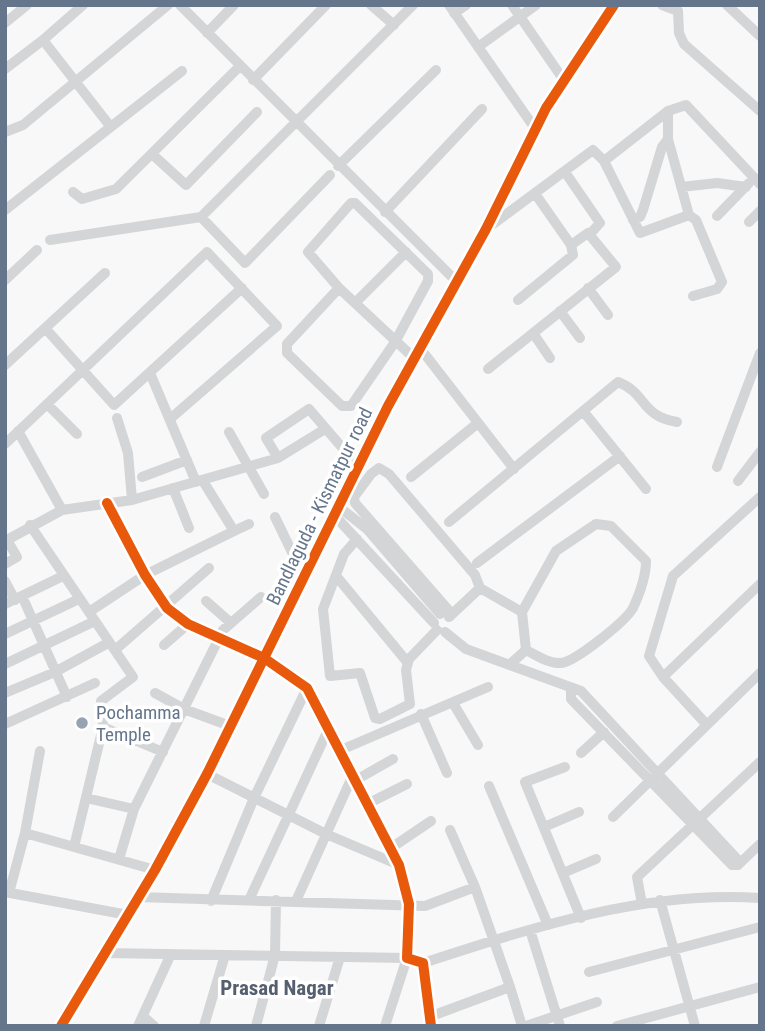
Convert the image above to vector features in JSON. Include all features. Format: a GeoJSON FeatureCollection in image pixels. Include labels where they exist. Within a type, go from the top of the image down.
{"type":"FeatureCollection","features":[{"type":"Feature","properties":{"kind":"street"},"geometry":{"type":"LineString","coordinates":[[5,23],[27,5]]}},
{"type":"Feature","properties":{"kind":"street"},"geometry":{"type":"LineString","coordinates":[[5,69],[83,5]]}},
{"type":"Feature","properties":{"kind":"street"},"geometry":{"type":"LineString","coordinates":[[5,132],[23,125],[168,5]]}},
{"type":"Feature","properties":{"kind":"street"},"geometry":{"type":"LineString","coordinates":[[180,5],[296,124],[334,171],[385,212],[457,282]]}},
{"type":"Feature","properties":{"kind":"street"},"geometry":{"type":"LineString","coordinates":[[207,33],[234,5]]}},
{"type":"Feature","properties":{"kind":"street"},"geometry":{"type":"LineString","coordinates":[[253,80],[326,5]]}},
{"type":"Feature","properties":{"kind":"street"},"geometry":{"type":"LineString","coordinates":[[371,5],[394,25]]}},
{"type":"Feature","properties":{"kind":"street"},"geometry":{"type":"LineString","coordinates":[[50,240],[201,217],[413,5]]}},
{"type":"Feature","properties":{"kind":"street"},"geometry":{"type":"LineString","coordinates":[[466,5],[452,9],[536,130]]}},
{"type":"Feature","properties":{"kind":"street"},"geometry":{"type":"LineString","coordinates":[[512,5],[563,79]]}},
{"type":"Feature","properties":{"kind":"street"},"geometry":{"type":"LineString","coordinates":[[478,47],[536,5]]}},
{"type":"Feature","properties":{"kind":"street","name":"Bandlaguda - Kismatpur road"},"geometry":{"type":"LineString","coordinates":[[61,1026],[155,870],[207,774],[305,579],[358,466],[486,229],[563,79],[614,5]]}},
{"type":"Feature","properties":{"kind":"street"},"geometry":{"type":"LineString","coordinates":[[662,5],[682,8],[679,33],[684,44],[760,111]]}},
{"type":"Feature","properties":{"kind":"street"},"geometry":{"type":"LineString","coordinates":[[726,5],[755,25],[760,36]]}},
{"type":"Feature","properties":{"kind":"street"},"geometry":{"type":"LineString","coordinates":[[43,40],[110,126]]}},
{"type":"Feature","properties":{"kind":"street"},"geometry":{"type":"LineString","coordinates":[[74,192],[82,200],[116,189],[240,66]]}},
{"type":"Feature","properties":{"kind":"street"},"geometry":{"type":"LineString","coordinates":[[201,217],[245,263],[436,70]]}},
{"type":"Feature","properties":{"kind":"street"},"geometry":{"type":"LineString","coordinates":[[5,211],[182,71]]}},
{"type":"Feature","properties":{"kind":"street"},"geometry":{"type":"LineString","coordinates":[[604,161],[668,111],[682,104],[689,106],[757,181],[746,187],[717,216]]}},
{"type":"Feature","properties":{"kind":"street"},"geometry":{"type":"LineString","coordinates":[[385,212],[482,108]]}},
{"type":"Feature","properties":{"kind":"street"},"geometry":{"type":"LineString","coordinates":[[668,111],[668,139],[681,187],[690,215],[696,220],[722,282],[717,289],[693,296]]}},
{"type":"Feature","properties":{"kind":"street"},"geometry":{"type":"LineString","coordinates":[[152,154],[186,185],[257,112]]}},
{"type":"Feature","properties":{"kind":"street"},"geometry":{"type":"LineString","coordinates":[[633,220],[640,217],[662,147],[668,139]]}},
{"type":"Feature","properties":{"kind":"street"},"geometry":{"type":"LineString","coordinates":[[486,229],[536,195],[593,150],[604,161],[642,233],[690,215]]}},
{"type":"Feature","properties":{"kind":"street"},"geometry":{"type":"LineString","coordinates":[[565,172],[600,223],[590,234]]}},
{"type":"Feature","properties":{"kind":"street"},"geometry":{"type":"LineString","coordinates":[[681,187],[718,183],[746,187]]}},
{"type":"Feature","properties":{"kind":"street"},"geometry":{"type":"LineString","coordinates":[[518,300],[573,255],[571,245],[536,195]]}},
{"type":"Feature","properties":{"kind":"street"},"geometry":{"type":"LineString","coordinates":[[339,288],[285,348],[342,407],[351,406],[395,341],[428,281],[428,274],[358,205],[351,203],[308,252],[339,288],[395,341],[415,359]]}},
{"type":"Feature","properties":{"kind":"street"},"geometry":{"type":"LineString","coordinates":[[749,222],[760,211]]}},
{"type":"Feature","properties":{"kind":"street"},"geometry":{"type":"LineString","coordinates":[[488,369],[616,267],[590,234],[585,233],[571,245]]}},
{"type":"Feature","properties":{"kind":"street"},"geometry":{"type":"LineString","coordinates":[[5,280],[37,250]]}},
{"type":"Feature","properties":{"kind":"street"},"geometry":{"type":"LineString","coordinates":[[5,444],[207,252],[277,326],[170,419]]}},
{"type":"Feature","properties":{"kind":"street"},"geometry":{"type":"LineString","coordinates":[[355,303],[406,252]]}},
{"type":"Feature","properties":{"kind":"street"},"geometry":{"type":"LineString","coordinates":[[5,365],[105,273]]}},
{"type":"Feature","properties":{"kind":"street"},"geometry":{"type":"LineString","coordinates":[[45,328],[114,405],[242,288]]}},
{"type":"Feature","properties":{"kind":"street"},"geometry":{"type":"LineString","coordinates":[[589,288],[608,315]]}},
{"type":"Feature","properties":{"kind":"street"},"geometry":{"type":"LineString","coordinates":[[560,311],[580,338]]}},
{"type":"Feature","properties":{"kind":"street"},"geometry":{"type":"LineString","coordinates":[[533,333],[550,358]]}},
{"type":"Feature","properties":{"kind":"street"},"geometry":{"type":"LineString","coordinates":[[420,348],[514,469]]}},
{"type":"Feature","properties":{"kind":"street"},"geometry":{"type":"LineString","coordinates":[[717,467],[759,358]]}},
{"type":"Feature","properties":{"kind":"street"},"geometry":{"type":"LineString","coordinates":[[150,373],[187,460],[234,531]]}},
{"type":"Feature","properties":{"kind":"street"},"geometry":{"type":"LineString","coordinates":[[449,522],[618,382],[627,386],[659,419],[677,422]]}},
{"type":"Feature","properties":{"kind":"street"},"geometry":{"type":"LineString","coordinates":[[47,404],[77,434]]}},
{"type":"Feature","properties":{"kind":"street"},"geometry":{"type":"LineString","coordinates":[[278,458],[266,438],[309,410],[358,466]]}},
{"type":"Feature","properties":{"kind":"street"},"geometry":{"type":"LineString","coordinates":[[583,411],[646,489]]}},
{"type":"Feature","properties":{"kind":"street"},"geometry":{"type":"LineString","coordinates":[[117,418],[128,453],[132,500]]}},
{"type":"Feature","properties":{"kind":"street"},"geometry":{"type":"LineString","coordinates":[[411,477],[478,423]]}},
{"type":"Feature","properties":{"kind":"street"},"geometry":{"type":"LineString","coordinates":[[5,564],[17,557],[6,540],[62,510],[132,500],[247,468],[278,458],[324,429]]}},
{"type":"Feature","properties":{"kind":"street"},"geometry":{"type":"LineString","coordinates":[[18,431],[62,510]]}},
{"type":"Feature","properties":{"kind":"street"},"geometry":{"type":"LineString","coordinates":[[229,432],[264,494]]}},
{"type":"Feature","properties":{"kind":"street"},"geometry":{"type":"LineString","coordinates":[[738,481],[760,452]]}},
{"type":"Feature","properties":{"kind":"street"},"geometry":{"type":"LineString","coordinates":[[477,563],[620,456]]}},
{"type":"Feature","properties":{"kind":"street"},"geometry":{"type":"LineString","coordinates":[[142,477],[187,460]]}},
{"type":"Feature","properties":{"kind":"street"},"geometry":{"type":"LineString","coordinates":[[443,622],[355,503],[354,497],[371,474],[379,468],[389,474],[475,575],[480,588],[522,612]]}},
{"type":"Feature","properties":{"kind":"street"},"geometry":{"type":"LineString","coordinates":[[173,488],[189,528]]}},
{"type":"Feature","properties":{"kind":"street"},"geometry":{"type":"LineString","coordinates":[[707,725],[663,677],[649,656],[673,576],[760,497]]}},
{"type":"Feature","properties":{"kind":"street"},"geometry":{"type":"LineString","coordinates":[[107,503],[145,575],[167,608],[188,624],[264,658],[307,688],[341,750],[400,865],[409,904],[407,958],[385,1026]]}},
{"type":"Feature","properties":{"kind":"street"},"geometry":{"type":"LineString","coordinates":[[337,512],[357,539],[443,622]]}},
{"type":"Feature","properties":{"kind":"street"},"geometry":{"type":"LineString","coordinates":[[337,512],[367,529],[466,649],[581,691],[732,865],[738,865],[760,844]]}},
{"type":"Feature","properties":{"kind":"street"},"geometry":{"type":"LineString","coordinates":[[275,517],[305,579]]}},
{"type":"Feature","properties":{"kind":"street"},"geometry":{"type":"LineString","coordinates":[[5,664],[43,648],[92,617],[145,575],[249,524]]}},
{"type":"Feature","properties":{"kind":"street"},"geometry":{"type":"LineString","coordinates":[[596,524],[611,526],[646,561],[646,571],[632,611],[578,657],[564,663],[552,663],[526,650],[522,612],[556,551],[596,524]]}},
{"type":"Feature","properties":{"kind":"street"},"geometry":{"type":"LineString","coordinates":[[30,525],[134,677],[101,701],[103,727],[74,847]]}},
{"type":"Feature","properties":{"kind":"street"},"geometry":{"type":"LineString","coordinates":[[337,577],[408,663],[410,704],[380,719],[375,718],[360,673],[330,676],[323,608],[344,554],[357,539]]}},
{"type":"Feature","properties":{"kind":"street"},"geometry":{"type":"LineString","coordinates":[[5,693],[111,647],[167,608],[209,568]]}},
{"type":"Feature","properties":{"kind":"street"},"geometry":{"type":"LineString","coordinates":[[14,600],[63,576]]}},
{"type":"Feature","properties":{"kind":"street"},"geometry":{"type":"LineString","coordinates":[[5,581],[14,600],[34,622],[66,697]]}},
{"type":"Feature","properties":{"kind":"street"},"geometry":{"type":"LineString","coordinates":[[663,677],[760,584]]}},
{"type":"Feature","properties":{"kind":"street"},"geometry":{"type":"LineString","coordinates":[[408,663],[443,622],[480,588]]}},
{"type":"Feature","properties":{"kind":"street"},"geometry":{"type":"LineString","coordinates":[[119,859],[135,809],[219,639],[231,623],[261,597]]}},
{"type":"Feature","properties":{"kind":"street"},"geometry":{"type":"LineString","coordinates":[[5,634],[79,599]]}},
{"type":"Feature","properties":{"kind":"street"},"geometry":{"type":"LineString","coordinates":[[206,601],[231,623]]}},
{"type":"Feature","properties":{"kind":"street"},"geometry":{"type":"LineString","coordinates":[[164,645],[188,624]]}},
{"type":"Feature","properties":{"kind":"street"},"geometry":{"type":"LineString","coordinates":[[509,665],[526,650]]}},
{"type":"Feature","properties":{"kind":"street"},"geometry":{"type":"LineString","coordinates":[[613,817],[760,673]]}},
{"type":"Feature","properties":{"kind":"street"},"geometry":{"type":"LineString","coordinates":[[5,724],[95,683]]}},
{"type":"Feature","properties":{"kind":"street"},"geometry":{"type":"LineString","coordinates":[[341,750],[488,687]]}},
{"type":"Feature","properties":{"kind":"street"},"geometry":{"type":"LineString","coordinates":[[211,901],[254,798],[307,688]]}},
{"type":"Feature","properties":{"kind":"street"},"geometry":{"type":"LineString","coordinates":[[571,689],[570,699],[655,778]]}},
{"type":"Feature","properties":{"kind":"street"},"geometry":{"type":"LineString","coordinates":[[155,693],[184,709],[230,726]]}},
{"type":"Feature","properties":{"kind":"street"},"geometry":{"type":"LineString","coordinates":[[453,703],[478,745]]}},
{"type":"Feature","properties":{"kind":"street"},"geometry":{"type":"LineString","coordinates":[[421,714],[447,773]]}},
{"type":"Feature","properties":{"kind":"street"},"geometry":{"type":"LineString","coordinates":[[103,727],[163,752]]}},
{"type":"Feature","properties":{"kind":"street"},"geometry":{"type":"LineString","coordinates":[[249,900],[329,728]]}},
{"type":"Feature","properties":{"kind":"street"},"geometry":{"type":"LineString","coordinates":[[582,753],[604,732]]}},
{"type":"Feature","properties":{"kind":"street"},"geometry":{"type":"LineString","coordinates":[[40,751],[25,833],[7,893],[128,915]]}},
{"type":"Feature","properties":{"kind":"street"},"geometry":{"type":"LineString","coordinates":[[296,901],[354,777],[393,759]]}},
{"type":"Feature","properties":{"kind":"street"},"geometry":{"type":"LineString","coordinates":[[642,904],[637,877],[760,762]]}},
{"type":"Feature","properties":{"kind":"street"},"geometry":{"type":"LineString","coordinates":[[565,767],[525,782],[581,918]]}},
{"type":"Feature","properties":{"kind":"street"},"geometry":{"type":"LineString","coordinates":[[207,774],[326,834],[400,865]]}},
{"type":"Feature","properties":{"kind":"street"},"geometry":{"type":"LineString","coordinates":[[369,803],[407,784]]}},
{"type":"Feature","properties":{"kind":"street"},"geometry":{"type":"LineString","coordinates":[[489,786],[548,925]]}},
{"type":"Feature","properties":{"kind":"street"},"geometry":{"type":"LineString","coordinates":[[86,798],[135,809]]}},
{"type":"Feature","properties":{"kind":"street"},"geometry":{"type":"LineString","coordinates":[[544,827],[579,812]]}},
{"type":"Feature","properties":{"kind":"street"},"geometry":{"type":"LineString","coordinates":[[391,848],[431,821]]}},
{"type":"Feature","properties":{"kind":"street"},"geometry":{"type":"LineString","coordinates":[[450,830],[475,887],[524,1026],[558,1021],[597,1002]]}},
{"type":"Feature","properties":{"kind":"street"},"geometry":{"type":"LineString","coordinates":[[25,833],[155,870]]}},
{"type":"Feature","properties":{"kind":"street"},"geometry":{"type":"LineString","coordinates":[[563,873],[596,859]]}},
{"type":"Feature","properties":{"kind":"street"},"geometry":{"type":"LineString","coordinates":[[138,897],[425,906],[438,904],[475,887]]}},
{"type":"Feature","properties":{"kind":"street"},"geometry":{"type":"LineString","coordinates":[[104,953],[407,958],[423,963],[548,925],[660,900],[720,895],[760,898]]}},
{"type":"Feature","properties":{"kind":"street"},"geometry":{"type":"LineString","coordinates":[[256,1026],[275,955],[276,900]]}},
{"type":"Feature","properties":{"kind":"street"},"geometry":{"type":"LineString","coordinates":[[660,900],[695,1026]]}},
{"type":"Feature","properties":{"kind":"street"},"geometry":{"type":"LineString","coordinates":[[589,972],[760,927]]}},
{"type":"Feature","properties":{"kind":"street"},"geometry":{"type":"LineString","coordinates":[[530,930],[558,1021]]}},
{"type":"Feature","properties":{"kind":"street"},"geometry":{"type":"LineString","coordinates":[[154,1026],[141,1021],[171,954]]}},
{"type":"Feature","properties":{"kind":"street"},"geometry":{"type":"LineString","coordinates":[[204,1026],[225,955]]}},
{"type":"Feature","properties":{"kind":"street"},"geometry":{"type":"LineString","coordinates":[[319,1026],[340,957]]}},
{"type":"Feature","properties":{"kind":"street"},"geometry":{"type":"LineString","coordinates":[[423,963],[430,1021],[510,988]]}},
{"type":"Feature","properties":{"kind":"street"},"geometry":{"type":"LineString","coordinates":[[617,1026],[689,1004],[760,987]]}},
{"type":"Feature","properties":{"kind":"cycle path"},"geometry":{"type":"LineString","coordinates":[[61,1026],[155,870],[207,774],[388,406],[486,229],[546,108],[614,5]]}},
{"type":"Feature","properties":{"kind":"cycle path"},"geometry":{"type":"LineString","coordinates":[[107,503],[145,575],[167,608],[188,624],[264,658],[307,688],[399,865],[409,904],[407,958],[423,963],[431,1026]]}},
{"type":"Feature","properties":{"kind":"place","name":"Pochamma Temple"},"geometry":{"type":"Point","coordinates":[82,723]}},
{"type":"Feature","properties":{"kind":"district","name":"Prasad Nagar"},"geometry":{"type":"Point","coordinates":[277,988]}}]}
